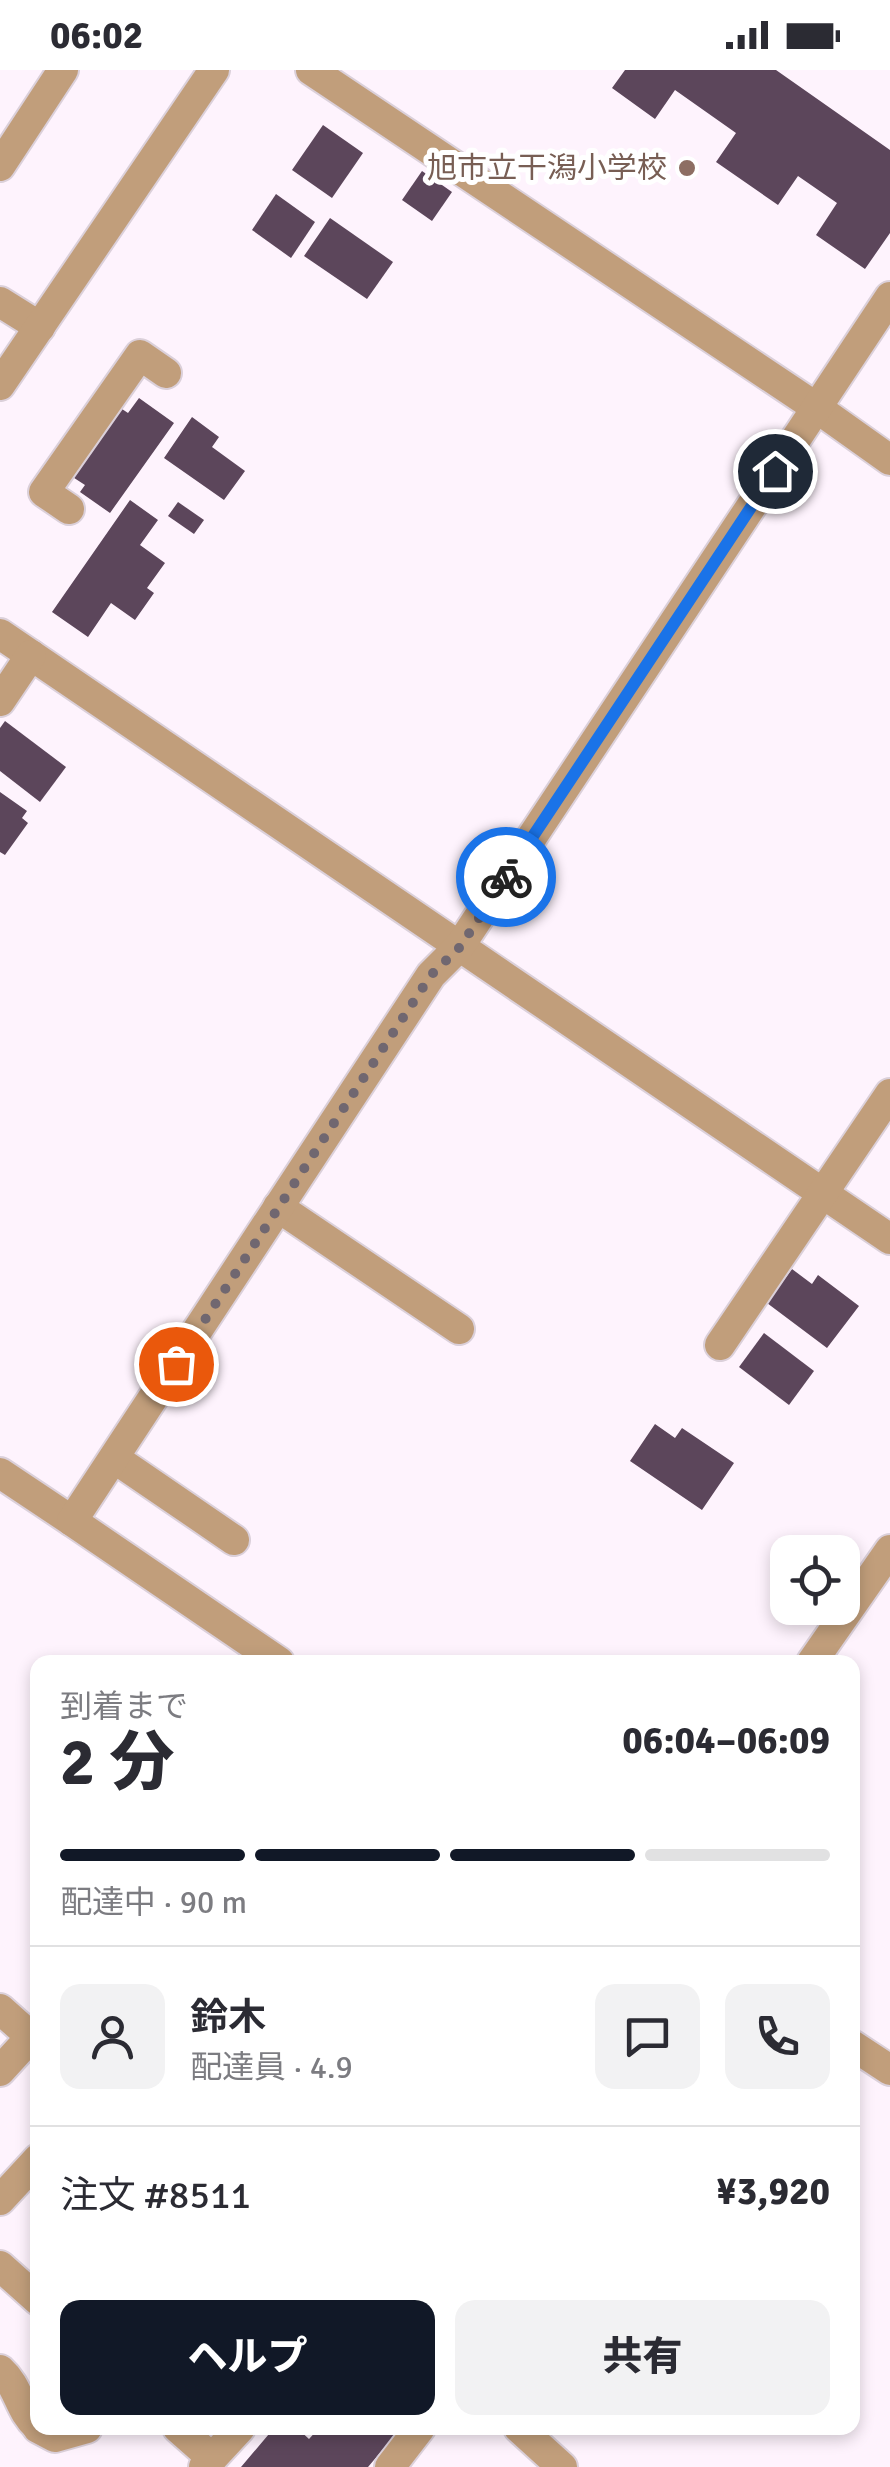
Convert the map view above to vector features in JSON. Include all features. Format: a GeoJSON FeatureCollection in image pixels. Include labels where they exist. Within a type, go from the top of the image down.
{"type":"FeatureCollection","features":[{"type":"Feature","properties":{"kind":"street"},"geometry":{"type":"LineString","coordinates":[[0,166],[63,70]]}},
{"type":"Feature","properties":{"kind":"street"},"geometry":{"type":"LineString","coordinates":[[0,385],[214,70]]}},
{"type":"Feature","properties":{"kind":"street"},"geometry":{"type":"LineString","coordinates":[[310,70],[890,460]]}},
{"type":"Feature","properties":{"kind":"street"},"geometry":{"type":"LineString","coordinates":[[72,1522],[431,975],[460,947],[890,296]]}},
{"type":"Feature","properties":{"kind":"street"},"geometry":{"type":"LineString","coordinates":[[0,302],[40,327]]}},
{"type":"Feature","properties":{"kind":"street"},"geometry":{"type":"LineString","coordinates":[[69,509],[44,492],[140,355],[166,372]]}},
{"type":"Feature","properties":{"kind":"street"},"geometry":{"type":"LineString","coordinates":[[0,634],[890,1238]]}},
{"type":"Feature","properties":{"kind":"street"},"geometry":{"type":"LineString","coordinates":[[0,700],[31,655]]}},
{"type":"Feature","properties":{"kind":"street"},"geometry":{"type":"LineString","coordinates":[[720,1345],[890,1094]]}},
{"type":"Feature","properties":{"kind":"street"},"geometry":{"type":"LineString","coordinates":[[278,1207],[459,1329]]}},
{"type":"Feature","properties":{"kind":"street"},"geometry":{"type":"LineString","coordinates":[[114,1458],[234,1540]]}},
{"type":"Feature","properties":{"kind":"street"},"geometry":{"type":"LineString","coordinates":[[0,1473],[270,1655]]}},
{"type":"Feature","properties":{"kind":"street"},"geometry":{"type":"LineString","coordinates":[[817,1655],[890,1550]]}},
{"type":"Feature","properties":{"kind":"street"},"geometry":{"type":"LineString","coordinates":[[0,2008],[30,2036]]}},
{"type":"Feature","properties":{"kind":"street"},"geometry":{"type":"LineString","coordinates":[[0,2071],[30,2044]]}},
{"type":"Feature","properties":{"kind":"street"},"geometry":{"type":"LineString","coordinates":[[860,2051],[890,2070]]}},
{"type":"Feature","properties":{"kind":"street"},"geometry":{"type":"LineString","coordinates":[[0,2200],[30,2167]]}},
{"type":"Feature","properties":{"kind":"street"},"geometry":{"type":"LineString","coordinates":[[0,2266],[30,2293]]}},
{"type":"Feature","properties":{"kind":"street"},"geometry":{"type":"LineString","coordinates":[[0,2370],[14,2384],[22,2411],[30,2419]]}},
{"type":"Feature","properties":{"kind":"street"},"geometry":{"type":"LineString","coordinates":[[184,2435],[208,2463],[234,2435]]}},
{"type":"Feature","properties":{"kind":"street"},"geometry":{"type":"LineString","coordinates":[[390,2467],[415,2435]]}},
{"type":"Feature","properties":{"kind":"street"},"geometry":{"type":"LineString","coordinates":[[527,2435],[562,2467]]}},
{"type":"Feature","properties":{"kind":"building"},"geometry":{"type":"Polygon","coordinates":[[[625,70],[776,70],[890,150],[890,233],[865,269],[816,235],[837,203],[798,176],[778,205],[716,162],[736,133],[675,90],[655,119],[612,88],[625,70]]]}},
{"type":"Feature","properties":{"kind":"building"},"geometry":{"type":"Polygon","coordinates":[[[323,125],[363,153],[332,198],[292,170],[323,125]]]}},
{"type":"Feature","properties":{"kind":"building"},"geometry":{"type":"Polygon","coordinates":[[[422,171],[452,192],[432,221],[402,200],[422,171]]]}},
{"type":"Feature","properties":{"kind":"building"},"geometry":{"type":"Polygon","coordinates":[[[276,194],[315,222],[291,258],[252,230],[276,194]]]}},
{"type":"Feature","properties":{"kind":"building"},"geometry":{"type":"Polygon","coordinates":[[[330,218],[393,262],[367,299],[304,256],[330,218]]]}},
{"type":"Feature","properties":{"kind":"building"},"geometry":{"type":"Polygon","coordinates":[[[139,398],[174,423],[110,513],[80,492],[85,485],[68,474],[116,405],[128,413],[139,398]]]}},
{"type":"Feature","properties":{"kind":"building"},"geometry":{"type":"Polygon","coordinates":[[[192,417],[219,437],[212,447],[245,471],[224,500],[164,458],[192,417]]]}},
{"type":"Feature","properties":{"kind":"building"},"geometry":{"type":"Polygon","coordinates":[[[130,500],[158,520],[140,545],[165,563],[147,588],[154,593],[135,620],[111,603],[88,637],[52,612],[130,500]]]}},
{"type":"Feature","properties":{"kind":"building"},"geometry":{"type":"Polygon","coordinates":[[[178,502],[204,520],[194,534],[168,516],[178,502]]]}},
{"type":"Feature","properties":{"kind":"building"},"geometry":{"type":"Polygon","coordinates":[[[5,721],[66,767],[40,802],[0,771],[0,728],[5,721]]]}},
{"type":"Feature","properties":{"kind":"building"},"geometry":{"type":"Polygon","coordinates":[[[0,792],[27,811],[22,818],[28,823],[5,855],[0,852],[0,792]]]}},
{"type":"Feature","properties":{"kind":"building"},"geometry":{"type":"Polygon","coordinates":[[[792,1269],[812,1284],[818,1275],[859,1306],[827,1348],[767,1303],[792,1269]]]}},
{"type":"Feature","properties":{"kind":"building"},"geometry":{"type":"Polygon","coordinates":[[[764,1333],[814,1371],[789,1405],[739,1367],[764,1333]]]}},
{"type":"Feature","properties":{"kind":"building"},"geometry":{"type":"Polygon","coordinates":[[[655,1424],[675,1438],[682,1428],[734,1463],[702,1510],[630,1461],[655,1424]]]}},
{"type":"Feature","properties":{"kind":"building"},"geometry":{"type":"Polygon","coordinates":[[[268,2435],[305,2435],[309,2439],[313,2435],[395,2435],[368,2467],[241,2467],[268,2435]]]}},
{"type":"Feature","properties":{"kind":"way so far"},"geometry":{"type":"LineString","coordinates":[[176,1364],[431,975],[460,947],[506,877]]}},
{"type":"Feature","properties":{"kind":"place","name":"旭市立干潟小学校"},"geometry":{"type":"Point","coordinates":[687,168]}},
{"type":"Feature","properties":{"kind":"route"},"geometry":{"type":"LineString","coordinates":[[506,877],[775,471]]}}]}
